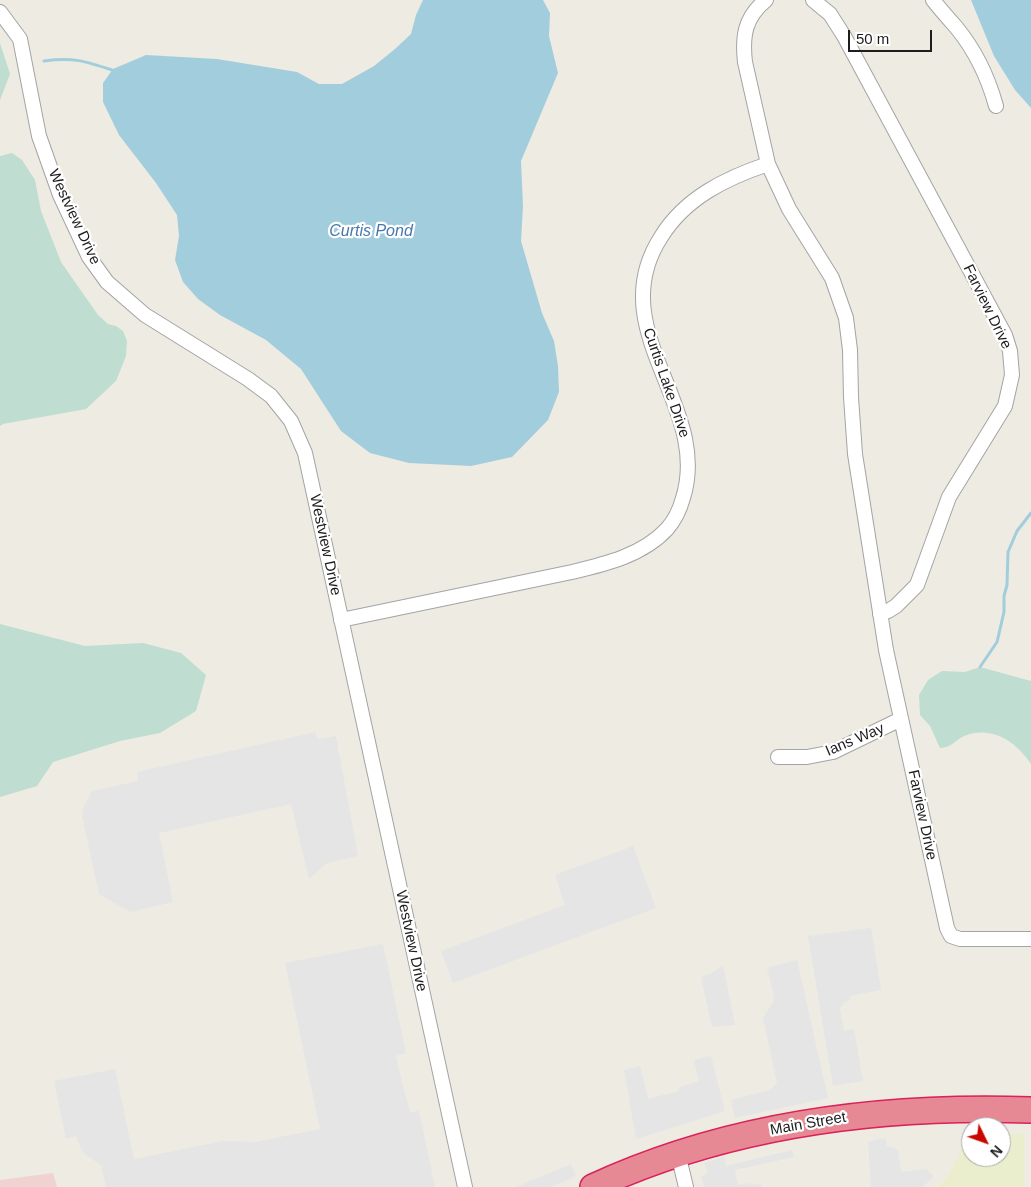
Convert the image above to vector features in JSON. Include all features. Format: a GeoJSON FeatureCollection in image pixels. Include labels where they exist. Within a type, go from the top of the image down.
{"type":"FeatureCollection","features":[{"type":"Feature","properties":{"kind":"highway","name":"Main Street"},"geometry":{"type":"LineString","coordinates":[[593,1187],[678,1154],[756,1134],[840,1118],[895,1112],[986,1108],[1031,1110]]}},
{"type":"Feature","properties":{"kind":"street","name":"Farview Drive"},"geometry":{"type":"LineString","coordinates":[[766,0],[746,24],[743,48],[768,164],[789,209],[829,272],[846,318],[850,350],[855,454],[880,614],[901,719],[949,933],[960,940],[1031,939]]}},
{"type":"Feature","properties":{"kind":"street","name":"Farview Drive"},"geometry":{"type":"LineString","coordinates":[[813,0],[830,14],[844,36],[1005,335],[1012,361],[1011,384],[1005,406],[949,497],[917,584],[896,606],[880,614]]}},
{"type":"Feature","properties":{"kind":"street"},"geometry":{"type":"LineString","coordinates":[[933,0],[957,28],[976,57],[991,89],[996,106]]}},
{"type":"Feature","properties":{"kind":"street","name":"Westview Drive"},"geometry":{"type":"LineString","coordinates":[[0,12],[15,31],[23,46],[35,122],[60,195],[89,257],[107,282],[145,315],[258,386],[278,403],[291,421],[306,453],[465,1187]]}},
{"type":"Feature","properties":{"kind":"street","name":"Curtis Lake Drive"},"geometry":{"type":"LineString","coordinates":[[341,620],[565,574],[608,563],[649,544],[667,529],[685,493],[689,458],[683,427],[646,326],[643,296],[646,271],[654,249],[664,230],[688,205],[724,181],[768,164]]}},
{"type":"Feature","properties":{"kind":"street","name":"Ians Way"},"geometry":{"type":"LineString","coordinates":[[778,757],[807,758],[833,752],[901,719]]}},
{"type":"Feature","properties":{"kind":"street"},"geometry":{"type":"LineString","coordinates":[[678,1154],[686,1187]]}},
{"type":"Feature","properties":{"kind":"shaded area"},"geometry":{"type":"Polygon","coordinates":[[[315,732],[317,738],[320,739],[336,736],[358,856],[327,863],[309,879],[291,804],[159,833],[173,902],[130,912],[99,894],[82,816],[83,808],[92,791],[138,781],[137,772],[315,732]]]}},
{"type":"Feature","properties":{"kind":"shaded area"},"geometry":{"type":"Polygon","coordinates":[[[633,846],[656,908],[453,983],[441,951],[565,905],[555,875],[633,846]]]}},
{"type":"Feature","properties":{"kind":"shaded area"},"geometry":{"type":"Polygon","coordinates":[[[871,928],[881,990],[850,996],[850,1000],[845,1002],[840,1008],[844,1031],[854,1029],[863,1081],[833,1086],[808,936],[871,928]]]}},
{"type":"Feature","properties":{"kind":"shaded area"},"geometry":{"type":"Polygon","coordinates":[[[383,944],[406,1053],[396,1056],[410,1112],[419,1111],[435,1187],[106,1187],[101,1165],[86,1155],[81,1149],[76,1136],[66,1139],[54,1081],[115,1069],[134,1159],[223,1141],[255,1142],[320,1129],[285,963],[383,944]]]}},
{"type":"Feature","properties":{"kind":"shaded area"},"geometry":{"type":"Polygon","coordinates":[[[797,960],[828,1098],[735,1118],[731,1100],[770,1090],[777,1083],[763,1018],[773,1002],[774,996],[767,968],[797,960]]]}},
{"type":"Feature","properties":{"kind":"shaded area"},"geometry":{"type":"Polygon","coordinates":[[[723,965],[735,1025],[712,1027],[701,977],[712,973],[723,965]]]}},
{"type":"Feature","properties":{"kind":"shaded area"},"geometry":{"type":"Polygon","coordinates":[[[711,1056],[725,1111],[636,1139],[624,1070],[640,1066],[648,1099],[679,1091],[679,1087],[699,1081],[694,1060],[711,1056]]]}},
{"type":"Feature","properties":{"kind":"shaded area"},"geometry":{"type":"Polygon","coordinates":[[[886,1138],[886,1145],[898,1150],[901,1172],[926,1169],[934,1176],[923,1187],[871,1187],[868,1143],[886,1138]]]}},
{"type":"Feature","properties":{"kind":"shaded area"},"geometry":{"type":"Polygon","coordinates":[[[792,1150],[794,1157],[735,1170],[738,1185],[761,1183],[762,1187],[704,1187],[701,1176],[706,1175],[708,1172],[704,1163],[724,1157],[726,1166],[792,1150]]]}},
{"type":"Feature","properties":{"kind":"shaded area"},"geometry":{"type":"Polygon","coordinates":[[[571,1164],[576,1176],[551,1187],[516,1187],[571,1164]]]}},
{"type":"Feature","properties":{"kind":"shaded area"},"geometry":{"type":"Polygon","coordinates":[[[53,1173],[57,1187],[0,1187],[0,1180],[53,1173]]]}},
{"type":"Feature","properties":{"kind":"green space"},"geometry":{"type":"Polygon","coordinates":[[[0,43],[10,74],[0,100],[0,43]]]}},
{"type":"Feature","properties":{"kind":"green space"},"geometry":{"type":"Polygon","coordinates":[[[12,153],[22,160],[35,180],[41,211],[61,262],[98,315],[108,324],[116,326],[123,331],[127,341],[126,356],[116,381],[86,409],[0,426],[0,156],[12,153]]]}},
{"type":"Feature","properties":{"kind":"green space"},"geometry":{"type":"Polygon","coordinates":[[[0,624],[85,646],[143,643],[181,653],[206,675],[196,711],[160,733],[120,741],[53,762],[37,786],[0,797],[0,624]]]}},
{"type":"Feature","properties":{"kind":"green space"},"geometry":{"type":"Polygon","coordinates":[[[980,667],[1031,681],[1031,764],[1012,743],[1004,738],[986,733],[967,735],[949,746],[940,748],[930,726],[920,715],[919,695],[928,680],[942,671],[965,672],[980,667]]]}},
{"type":"Feature","properties":{"kind":"green space"},"geometry":{"type":"Polygon","coordinates":[[[1011,1134],[1024,1134],[1024,1187],[937,1187],[947,1178],[961,1148],[961,1167],[1011,1167],[1011,1134]]]}},
{"type":"Feature","properties":{"kind":"water","name":"Curtis Pond"},"geometry":{"type":"Polygon","coordinates":[[[423,0],[543,0],[550,13],[549,36],[558,73],[521,161],[523,206],[521,241],[542,313],[554,341],[558,366],[559,392],[548,420],[512,457],[471,466],[409,463],[370,453],[341,431],[301,369],[266,340],[220,315],[198,299],[183,282],[175,260],[179,236],[177,215],[156,183],[119,135],[103,102],[103,83],[113,69],[146,55],[217,59],[297,72],[319,84],[342,84],[374,66],[411,34],[416,15],[423,0]]]}},
{"type":"Feature","properties":{"kind":"water"},"geometry":{"type":"Polygon","coordinates":[[[971,0],[1031,0],[1031,108],[1015,90],[994,56],[971,0]]]}},
{"type":"Feature","properties":{"kind":"waterway"},"geometry":{"type":"LineString","coordinates":[[44,61],[63,59],[79,61],[112,70]]}},
{"type":"Feature","properties":{"kind":"waterway"},"geometry":{"type":"LineString","coordinates":[[980,667],[997,642],[1004,612],[1008,552],[1017,531],[1031,513]]}}]}
